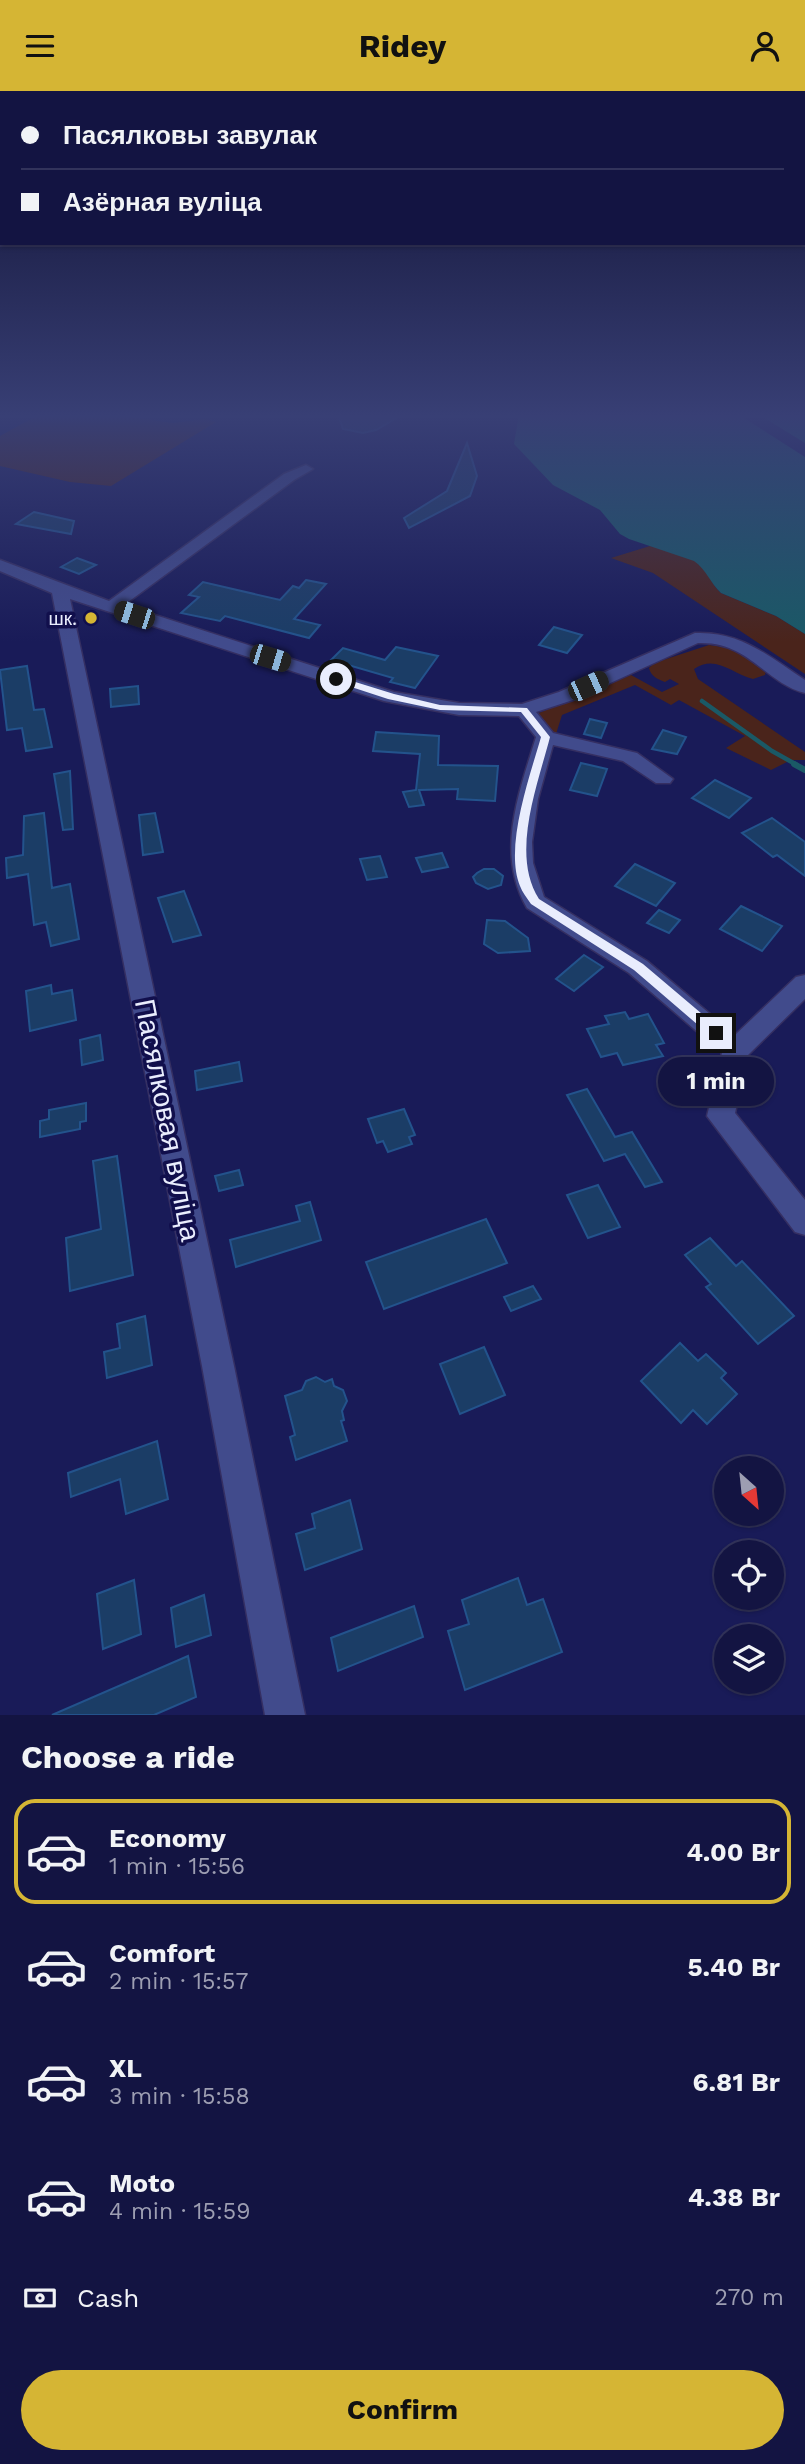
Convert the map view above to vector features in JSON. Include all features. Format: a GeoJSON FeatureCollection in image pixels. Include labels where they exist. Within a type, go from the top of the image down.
{"type":"FeatureCollection","features":[{"type":"Feature","properties":{"kind":"street"},"geometry":{"type":"LineString","coordinates":[[111,607],[271,490]]}},
{"type":"Feature","properties":{"kind":"street"},"geometry":{"type":"LineString","coordinates":[[0,565],[60,590],[111,607],[391,697],[440,707],[524,710],[566,696],[670,649],[704,637],[716,637],[738,644],[805,688]]}},
{"type":"Feature","properties":{"kind":"street","name":"Пасялковая вуліца"},"geometry":{"type":"LineString","coordinates":[[60,590],[218,1367],[285,1715]]}},
{"type":"Feature","properties":{"kind":"street"},"geometry":{"type":"LineString","coordinates":[[524,710],[546,737],[630,757],[663,779]]}},
{"type":"Feature","properties":{"kind":"street"},"geometry":{"type":"LineString","coordinates":[[546,737],[523,822],[522,873],[535,902],[639,967],[736,1050]]}},
{"type":"Feature","properties":{"kind":"street"},"geometry":{"type":"LineString","coordinates":[[805,984],[736,1050],[721,1116],[805,1222]]}},
{"type":"Feature","properties":{"kind":"shaded area"},"geometry":{"type":"Polygon","coordinates":[[[562,490],[805,490],[805,634],[776,616],[721,593],[694,561],[620,534],[600,510],[562,490]]]}},
{"type":"Feature","properties":{"kind":"shaded area"},"geometry":{"type":"Polygon","coordinates":[[[650,546],[680,553],[694,560],[705,570],[721,593],[776,616],[805,634],[805,674],[653,573],[611,558],[650,546]]]}},
{"type":"Feature","properties":{"kind":"shaded area"},"geometry":{"type":"Polygon","coordinates":[[[709,645],[747,656],[766,671],[765,675],[753,679],[717,664],[710,664],[694,669],[698,679],[805,752],[805,760],[791,760],[771,770],[726,748],[745,736],[679,700],[671,705],[635,685],[562,715],[556,734],[535,717],[631,675],[662,692],[679,684],[670,679],[665,682],[653,676],[649,668],[654,663],[709,645]]]}},
{"type":"Feature","properties":{"kind":"building"},"geometry":{"type":"Polygon","coordinates":[[[472,490],[470,496],[409,528],[404,518],[447,491],[472,490]]]}},
{"type":"Feature","properties":{"kind":"building"},"geometry":{"type":"Polygon","coordinates":[[[34,512],[74,521],[71,534],[16,524],[34,512]]]}},
{"type":"Feature","properties":{"kind":"building"},"geometry":{"type":"Polygon","coordinates":[[[77,558],[96,565],[79,574],[61,567],[77,558]]]}},
{"type":"Feature","properties":{"kind":"building"},"geometry":{"type":"Polygon","coordinates":[[[306,580],[326,584],[294,619],[320,625],[309,638],[225,616],[220,621],[181,613],[199,597],[189,595],[203,582],[280,600],[293,586],[299,588],[306,580]]]}},
{"type":"Feature","properties":{"kind":"building"},"geometry":{"type":"Polygon","coordinates":[[[554,627],[582,635],[567,653],[539,645],[554,627]]]}},
{"type":"Feature","properties":{"kind":"building"},"geometry":{"type":"Polygon","coordinates":[[[396,647],[438,656],[415,688],[390,682],[393,678],[331,660],[343,648],[385,660],[396,647]]]}},
{"type":"Feature","properties":{"kind":"building"},"geometry":{"type":"Polygon","coordinates":[[[27,666],[34,710],[44,709],[52,747],[26,751],[22,728],[7,730],[0,670],[27,666]]]}},
{"type":"Feature","properties":{"kind":"building"},"geometry":{"type":"Polygon","coordinates":[[[138,686],[139,704],[111,707],[110,689],[138,686]]]}},
{"type":"Feature","properties":{"kind":"building"},"geometry":{"type":"Polygon","coordinates":[[[590,719],[607,723],[601,738],[584,734],[590,719]]]}},
{"type":"Feature","properties":{"kind":"building"},"geometry":{"type":"Polygon","coordinates":[[[663,730],[686,737],[677,754],[652,749],[663,730]]]}},
{"type":"Feature","properties":{"kind":"building"},"geometry":{"type":"Polygon","coordinates":[[[376,732],[439,736],[438,765],[498,766],[495,801],[457,799],[458,789],[419,790],[424,805],[409,807],[403,792],[416,790],[420,754],[373,751],[376,732]]]}},
{"type":"Feature","properties":{"kind":"building"},"geometry":{"type":"Polygon","coordinates":[[[581,763],[607,769],[597,796],[570,790],[581,763]]]}},
{"type":"Feature","properties":{"kind":"building"},"geometry":{"type":"Polygon","coordinates":[[[70,771],[73,829],[63,830],[54,774],[70,771]]]}},
{"type":"Feature","properties":{"kind":"building"},"geometry":{"type":"Polygon","coordinates":[[[715,780],[751,798],[729,818],[692,798],[715,780]]]}},
{"type":"Feature","properties":{"kind":"building"},"geometry":{"type":"Polygon","coordinates":[[[44,813],[52,888],[70,884],[79,939],[51,946],[46,922],[34,925],[28,874],[7,878],[6,858],[23,855],[24,816],[44,813]]]}},
{"type":"Feature","properties":{"kind":"building"},"geometry":{"type":"Polygon","coordinates":[[[155,813],[163,852],[143,855],[139,815],[155,813]]]}},
{"type":"Feature","properties":{"kind":"building"},"geometry":{"type":"Polygon","coordinates":[[[772,818],[805,842],[805,876],[777,855],[773,857],[742,833],[772,818]]]}},
{"type":"Feature","properties":{"kind":"building"},"geometry":{"type":"Polygon","coordinates":[[[442,853],[448,867],[422,872],[416,858],[442,853]]]}},
{"type":"Feature","properties":{"kind":"building"},"geometry":{"type":"Polygon","coordinates":[[[380,856],[387,877],[367,880],[360,859],[380,856]]]}},
{"type":"Feature","properties":{"kind":"building"},"geometry":{"type":"Polygon","coordinates":[[[635,864],[675,883],[656,906],[615,886],[635,864]]]}},
{"type":"Feature","properties":{"kind":"building"},"geometry":{"type":"Polygon","coordinates":[[[484,869],[494,869],[503,876],[501,885],[488,889],[476,883],[473,877],[477,873],[484,869]]]}},
{"type":"Feature","properties":{"kind":"building"},"geometry":{"type":"Polygon","coordinates":[[[184,891],[201,935],[173,942],[158,898],[184,891]]]}},
{"type":"Feature","properties":{"kind":"building"},"geometry":{"type":"Polygon","coordinates":[[[741,906],[782,926],[762,951],[720,929],[741,906]]]}},
{"type":"Feature","properties":{"kind":"building"},"geometry":{"type":"Polygon","coordinates":[[[659,910],[680,920],[669,933],[647,923],[659,910]]]}},
{"type":"Feature","properties":{"kind":"building"},"geometry":{"type":"Polygon","coordinates":[[[487,920],[505,921],[528,938],[530,951],[498,953],[484,944],[487,920]]]}},
{"type":"Feature","properties":{"kind":"building"},"geometry":{"type":"Polygon","coordinates":[[[584,955],[603,967],[574,991],[556,979],[584,955]]]}},
{"type":"Feature","properties":{"kind":"building"},"geometry":{"type":"Polygon","coordinates":[[[51,985],[52,994],[72,990],[76,1020],[30,1031],[26,991],[51,985]]]}},
{"type":"Feature","properties":{"kind":"building"},"geometry":{"type":"Polygon","coordinates":[[[625,1012],[629,1019],[648,1014],[664,1043],[656,1045],[663,1056],[623,1065],[617,1053],[601,1057],[587,1029],[609,1024],[605,1016],[625,1012]]]}},
{"type":"Feature","properties":{"kind":"building"},"geometry":{"type":"Polygon","coordinates":[[[100,1035],[103,1060],[82,1065],[80,1040],[100,1035]]]}},
{"type":"Feature","properties":{"kind":"building"},"geometry":{"type":"Polygon","coordinates":[[[239,1062],[242,1081],[197,1090],[195,1071],[239,1062]]]}},
{"type":"Feature","properties":{"kind":"building"},"geometry":{"type":"Polygon","coordinates":[[[587,1089],[615,1137],[632,1132],[662,1182],[645,1187],[625,1154],[604,1161],[567,1095],[587,1089]]]}},
{"type":"Feature","properties":{"kind":"building"},"geometry":{"type":"Polygon","coordinates":[[[86,1103],[86,1121],[80,1122],[80,1129],[40,1137],[40,1121],[49,1119],[49,1110],[86,1103]]]}},
{"type":"Feature","properties":{"kind":"building"},"geometry":{"type":"Polygon","coordinates":[[[404,1109],[415,1135],[409,1137],[412,1144],[388,1152],[383,1141],[377,1143],[368,1119],[404,1109]]]}},
{"type":"Feature","properties":{"kind":"building"},"geometry":{"type":"Polygon","coordinates":[[[117,1156],[133,1275],[70,1291],[66,1238],[101,1229],[93,1161],[117,1156]]]}},
{"type":"Feature","properties":{"kind":"building"},"geometry":{"type":"Polygon","coordinates":[[[239,1170],[243,1185],[219,1191],[215,1176],[239,1170]]]}},
{"type":"Feature","properties":{"kind":"building"},"geometry":{"type":"Polygon","coordinates":[[[598,1185],[620,1227],[588,1238],[567,1195],[598,1185]]]}},
{"type":"Feature","properties":{"kind":"building"},"geometry":{"type":"Polygon","coordinates":[[[310,1202],[321,1240],[236,1267],[230,1240],[300,1221],[296,1206],[310,1202]]]}},
{"type":"Feature","properties":{"kind":"building"},"geometry":{"type":"Polygon","coordinates":[[[486,1219],[507,1263],[384,1309],[366,1262],[486,1219]]]}},
{"type":"Feature","properties":{"kind":"building"},"geometry":{"type":"Polygon","coordinates":[[[710,1238],[736,1266],[742,1261],[794,1316],[758,1344],[706,1287],[711,1284],[685,1255],[710,1238]]]}},
{"type":"Feature","properties":{"kind":"building"},"geometry":{"type":"Polygon","coordinates":[[[533,1286],[541,1299],[511,1311],[504,1297],[533,1286]]]}},
{"type":"Feature","properties":{"kind":"building"},"geometry":{"type":"Polygon","coordinates":[[[145,1316],[152,1365],[107,1378],[104,1352],[120,1348],[117,1324],[145,1316]]]}},
{"type":"Feature","properties":{"kind":"building"},"geometry":{"type":"Polygon","coordinates":[[[680,1343],[698,1361],[706,1354],[726,1373],[721,1378],[737,1394],[707,1424],[693,1410],[681,1423],[641,1381],[680,1343]]]}},
{"type":"Feature","properties":{"kind":"building"},"geometry":{"type":"Polygon","coordinates":[[[484,1347],[505,1395],[460,1414],[440,1364],[484,1347]]]}},
{"type":"Feature","properties":{"kind":"building"},"geometry":{"type":"Polygon","coordinates":[[[316,1377],[325,1382],[332,1379],[334,1386],[343,1390],[347,1401],[342,1411],[344,1420],[341,1421],[347,1441],[296,1460],[290,1437],[295,1435],[285,1396],[302,1390],[306,1381],[316,1377]]]}},
{"type":"Feature","properties":{"kind":"building"},"geometry":{"type":"Polygon","coordinates":[[[157,1441],[168,1499],[126,1514],[120,1479],[71,1497],[68,1473],[157,1441]]]}},
{"type":"Feature","properties":{"kind":"building"},"geometry":{"type":"Polygon","coordinates":[[[350,1500],[362,1549],[305,1570],[296,1534],[315,1528],[312,1514],[350,1500]]]}},
{"type":"Feature","properties":{"kind":"building"},"geometry":{"type":"Polygon","coordinates":[[[518,1578],[527,1605],[543,1599],[562,1652],[465,1690],[448,1631],[469,1624],[462,1600],[518,1578]]]}},
{"type":"Feature","properties":{"kind":"building"},"geometry":{"type":"Polygon","coordinates":[[[134,1580],[141,1634],[103,1649],[97,1594],[134,1580]]]}},
{"type":"Feature","properties":{"kind":"building"},"geometry":{"type":"Polygon","coordinates":[[[204,1595],[211,1635],[176,1647],[171,1608],[204,1595]]]}},
{"type":"Feature","properties":{"kind":"building"},"geometry":{"type":"Polygon","coordinates":[[[414,1606],[423,1637],[338,1671],[331,1638],[414,1606]]]}},
{"type":"Feature","properties":{"kind":"building"},"geometry":{"type":"Polygon","coordinates":[[[188,1656],[196,1697],[154,1715],[52,1715],[188,1656]]]}},
{"type":"Feature","properties":{"kind":"waterway"},"geometry":{"type":"LineString","coordinates":[[702,701],[772,751],[797,765]]}},
{"type":"Feature","properties":{"kind":"waterway"},"geometry":{"type":"LineString","coordinates":[[794,764],[805,770]]}},
{"type":"Feature","properties":{"kind":"place","name":"шк."},"geometry":{"type":"Point","coordinates":[91,618]}},
{"type":"Feature","properties":{"kind":"route"},"geometry":{"type":"LineString","coordinates":[[336,679],[391,697],[440,707],[524,710],[546,737],[523,822],[522,873],[526,887],[535,902],[639,967],[716,1033]]}}]}
